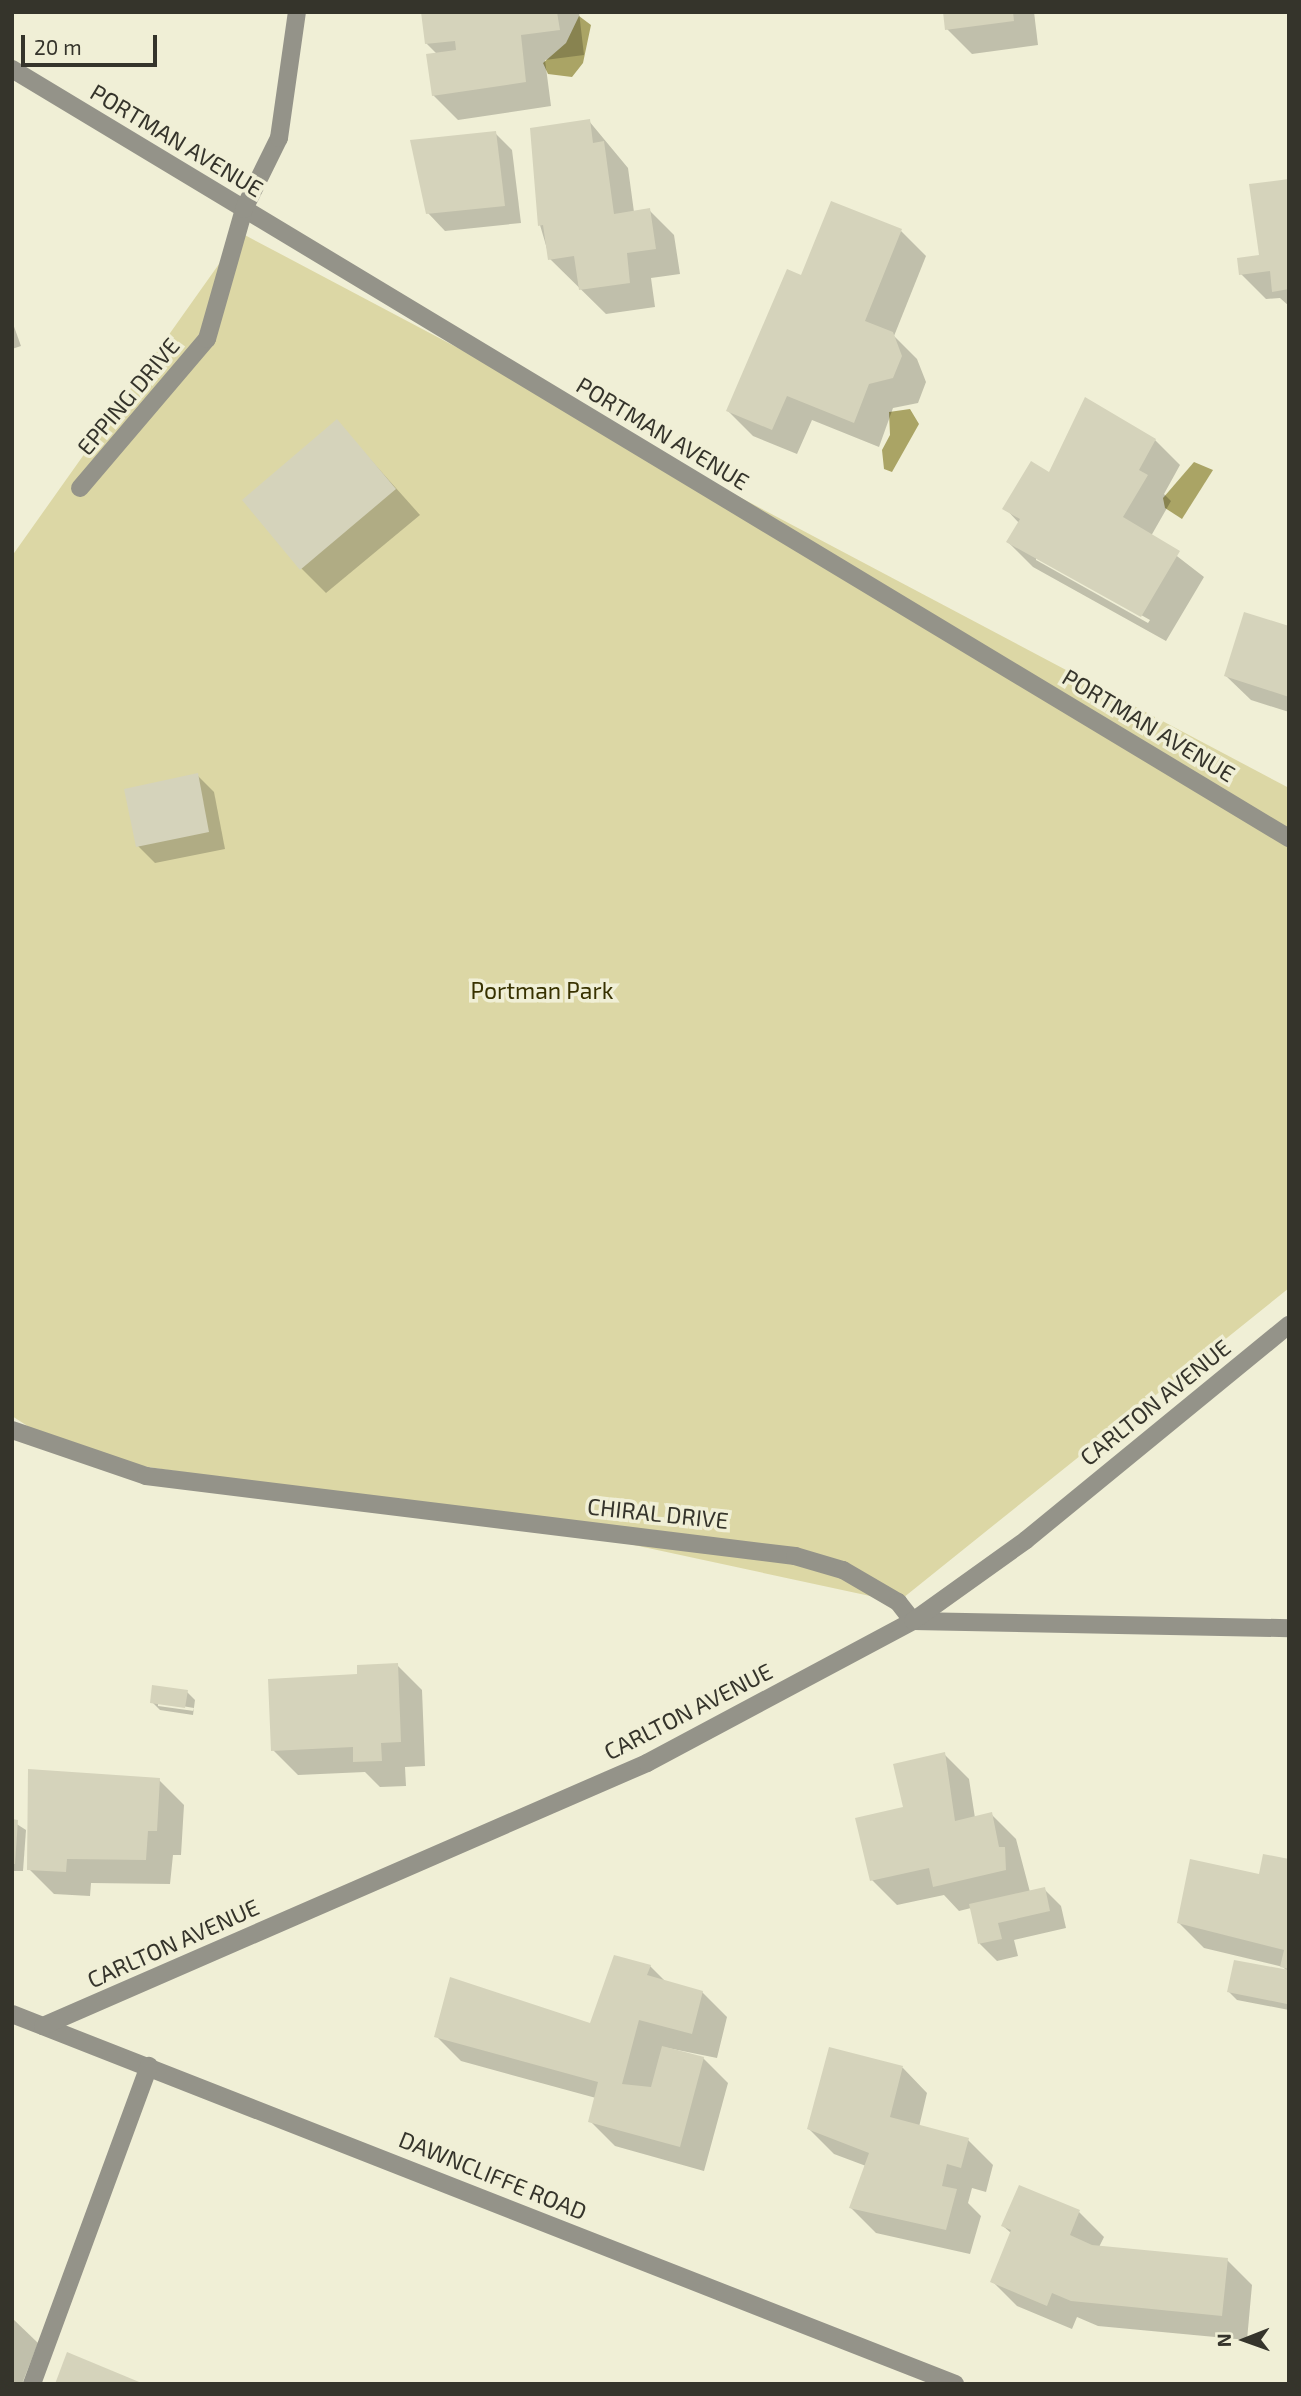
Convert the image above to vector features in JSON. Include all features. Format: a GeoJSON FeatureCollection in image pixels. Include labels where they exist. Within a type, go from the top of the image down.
{"type":"FeatureCollection","features":[{"type":"Feature","properties":{"kind":"street","name":"EPPING DRIVE"},"geometry":{"type":"LineString","coordinates":[[80,488],[207,339],[244,209],[279,138],[297,12]]}},
{"type":"Feature","properties":{"kind":"street","name":"PORTMAN AVENUE"},"geometry":{"type":"LineString","coordinates":[[12,69],[1289,838]]}},
{"type":"Feature","properties":{"kind":"street","name":"CARLTON AVENUE"},"geometry":{"type":"LineString","coordinates":[[43,2026],[647,1762],[913,1621],[1026,1540],[1289,1325]]}},
{"type":"Feature","properties":{"kind":"street","name":"CHIRAL DRIVE"},"geometry":{"type":"LineString","coordinates":[[12,1430],[146,1476],[795,1556],[843,1570],[898,1602],[913,1621]]}},
{"type":"Feature","properties":{"kind":"street"},"geometry":{"type":"LineString","coordinates":[[913,1621],[1289,1628]]}},
{"type":"Feature","properties":{"kind":"street","name":"DAWNCLIFFE ROAD"},"geometry":{"type":"LineString","coordinates":[[12,2014],[955,2384]]}},
{"type":"Feature","properties":{"kind":"street"},"geometry":{"type":"LineString","coordinates":[[32,2384],[149,2066]]}},
{"type":"Feature","properties":{"kind":"green space","name":"Portman Park"},"geometry":{"type":"Polygon","coordinates":[[[241,233],[1289,788],[1289,1288],[898,1602],[541,1525],[74,1456],[12,1416],[12,556],[241,233]]]}},
{"type":"Feature","properties":{"kind":"shaded area"},"geometry":{"type":"Polygon","coordinates":[[[579,16],[591,25],[583,63],[572,77],[548,74],[543,63],[566,43],[579,16]]]}},
{"type":"Feature","properties":{"kind":"shaded area"},"geometry":{"type":"Polygon","coordinates":[[[910,409],[919,424],[892,472],[884,469],[882,450],[890,435],[889,412],[910,409]]]}},
{"type":"Feature","properties":{"kind":"shaded area"},"geometry":{"type":"Polygon","coordinates":[[[1194,462],[1213,470],[1182,519],[1165,508],[1163,498],[1194,462]]]}},
{"type":"Feature","properties":{"kind":"building"},"geometry":{"type":"Polygon","coordinates":[[[421,12],[557,12],[560,30],[521,35],[526,82],[432,96],[426,54],[456,50],[455,41],[425,44],[421,12]]]}},
{"type":"Feature","properties":{"kind":"building"},"geometry":{"type":"Polygon","coordinates":[[[943,12],[1013,12],[1014,21],[945,30],[943,12]]]}},
{"type":"Feature","properties":{"kind":"building"},"geometry":{"type":"Polygon","coordinates":[[[590,119],[593,143],[604,141],[614,214],[650,208],[656,249],[627,253],[630,283],[579,290],[574,256],[548,260],[543,225],[538,226],[530,128],[590,119]]]}},
{"type":"Feature","properties":{"kind":"building"},"geometry":{"type":"Polygon","coordinates":[[[496,131],[505,206],[426,214],[410,140],[496,131]]]}},
{"type":"Feature","properties":{"kind":"building"},"geometry":{"type":"Polygon","coordinates":[[[1289,179],[1289,289],[1272,292],[1270,271],[1239,275],[1237,258],[1259,255],[1249,184],[1289,179]]]}},
{"type":"Feature","properties":{"kind":"building"},"geometry":{"type":"Polygon","coordinates":[[[831,201],[902,229],[865,321],[893,332],[902,356],[893,378],[869,384],[854,423],[787,396],[772,430],[726,411],[787,269],[801,275],[831,201]]]}},
{"type":"Feature","properties":{"kind":"building"},"geometry":{"type":"Polygon","coordinates":[[[1085,397],[1156,439],[1139,470],[1148,475],[1123,517],[1180,551],[1141,617],[1006,542],[1020,519],[1002,509],[1031,461],[1049,472],[1085,397]]]}},
{"type":"Feature","properties":{"kind":"building"},"geometry":{"type":"Polygon","coordinates":[[[337,419],[396,489],[300,570],[242,500],[337,419]]]}},
{"type":"Feature","properties":{"kind":"building"},"geometry":{"type":"Polygon","coordinates":[[[1244,612],[1289,626],[1289,697],[1224,676],[1244,612]]]}},
{"type":"Feature","properties":{"kind":"building"},"geometry":{"type":"Polygon","coordinates":[[[198,773],[209,832],[136,847],[124,789],[198,773]]]}},
{"type":"Feature","properties":{"kind":"building"},"geometry":{"type":"Polygon","coordinates":[[[398,1663],[401,1742],[381,1743],[382,1761],[353,1762],[353,1747],[271,1751],[268,1679],[357,1674],[357,1665],[398,1663]]]}},
{"type":"Feature","properties":{"kind":"building"},"geometry":{"type":"Polygon","coordinates":[[[152,1685],[188,1690],[185,1708],[150,1703],[152,1685]]]}},
{"type":"Feature","properties":{"kind":"building"},"geometry":{"type":"Polygon","coordinates":[[[945,1752],[955,1821],[992,1812],[999,1847],[1005,1847],[1006,1870],[933,1887],[929,1868],[870,1881],[855,1818],[903,1807],[893,1764],[945,1752]]]}},
{"type":"Feature","properties":{"kind":"building"},"geometry":{"type":"Polygon","coordinates":[[[28,1769],[160,1778],[157,1831],[148,1831],[146,1860],[67,1859],[66,1872],[27,1870],[28,1769]]]}},
{"type":"Feature","properties":{"kind":"building"},"geometry":{"type":"Polygon","coordinates":[[[12,1819],[18,1820],[15,1864],[12,1864],[12,1819]]]}},
{"type":"Feature","properties":{"kind":"building"},"geometry":{"type":"Polygon","coordinates":[[[1263,1854],[1289,1859],[1289,1969],[1280,1967],[1284,1950],[1177,1923],[1190,1859],[1259,1874],[1263,1854]]]}},
{"type":"Feature","properties":{"kind":"building"},"geometry":{"type":"Polygon","coordinates":[[[1045,1887],[1050,1911],[998,1923],[1002,1939],[978,1944],[969,1904],[1045,1887]]]}},
{"type":"Feature","properties":{"kind":"building"},"geometry":{"type":"Polygon","coordinates":[[[614,1955],[651,1965],[647,1975],[703,1991],[692,2034],[639,2020],[622,2084],[651,2087],[662,2046],[704,2057],[680,2147],[588,2122],[598,2082],[434,2037],[450,1977],[590,2023],[614,1955]]]}},
{"type":"Feature","properties":{"kind":"building"},"geometry":{"type":"Polygon","coordinates":[[[1234,1960],[1289,1970],[1287,2004],[1227,1992],[1234,1960]]]}},
{"type":"Feature","properties":{"kind":"building"},"geometry":{"type":"Polygon","coordinates":[[[829,2047],[903,2066],[890,2117],[969,2138],[961,2168],[947,2164],[942,2186],[957,2189],[946,2230],[849,2208],[869,2153],[807,2129],[829,2047]]]}},
{"type":"Feature","properties":{"kind":"building"},"geometry":{"type":"Polygon","coordinates":[[[1019,2185],[1080,2210],[1070,2235],[1092,2245],[1228,2258],[1222,2316],[1071,2301],[1052,2293],[1047,2306],[990,2282],[1011,2230],[1001,2226],[1019,2185]]]}},
{"type":"Feature","properties":{"kind":"building"},"geometry":{"type":"Polygon","coordinates":[[[67,2352],[144,2384],[55,2384],[67,2352]]]}}]}
